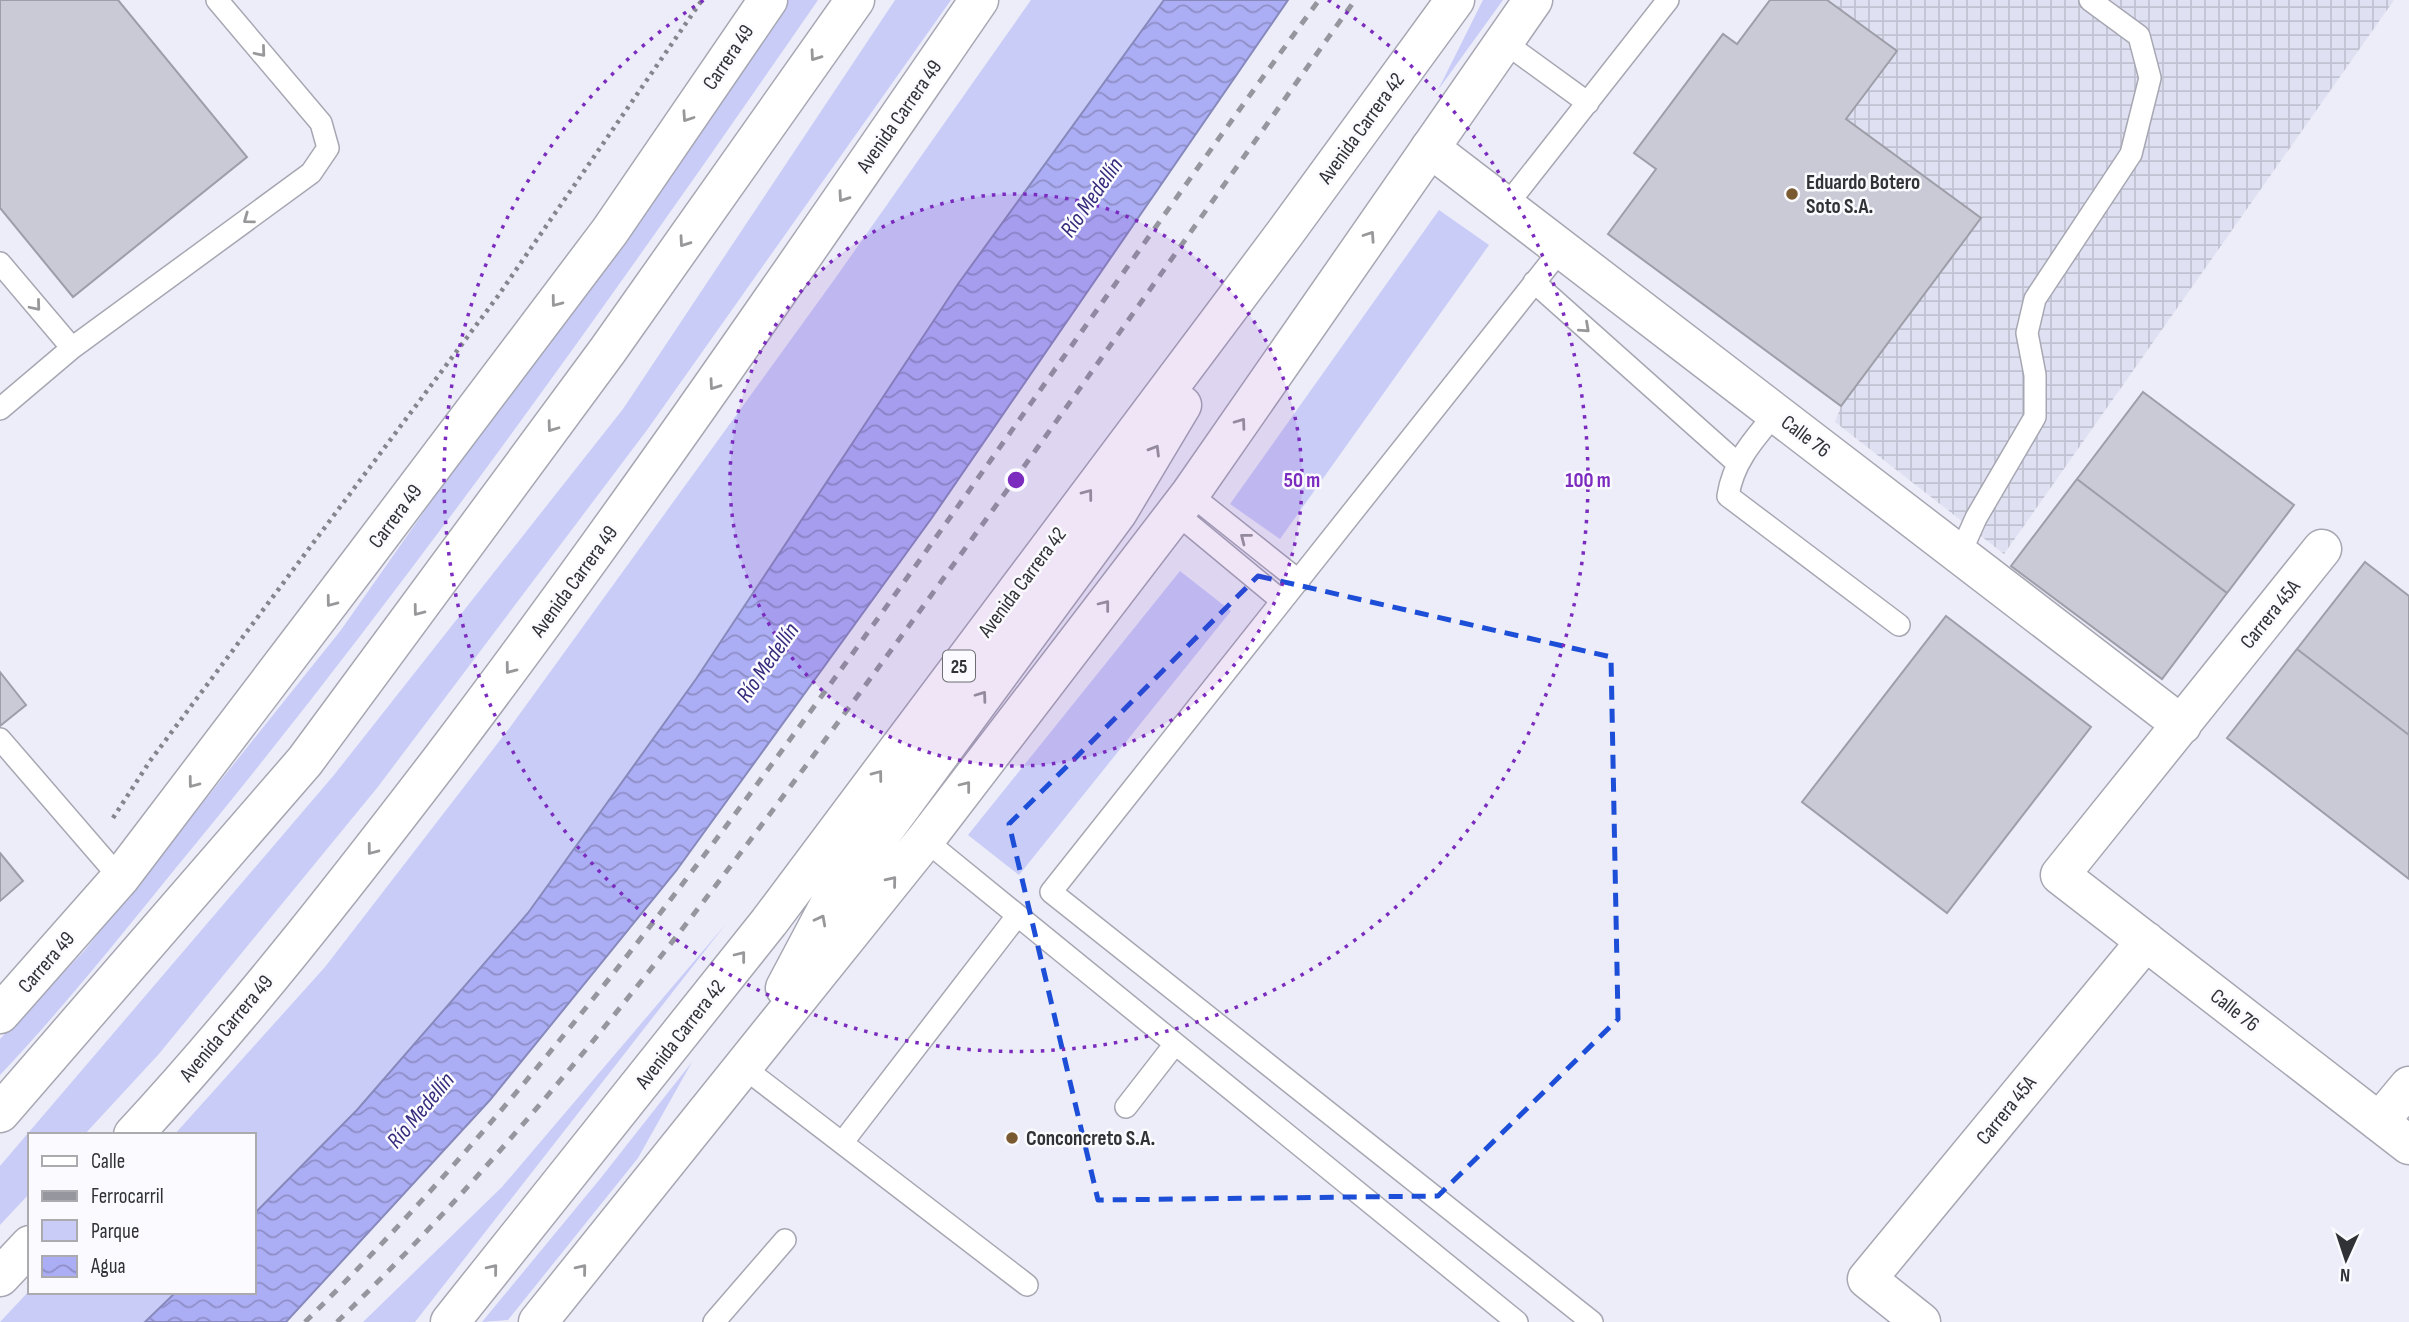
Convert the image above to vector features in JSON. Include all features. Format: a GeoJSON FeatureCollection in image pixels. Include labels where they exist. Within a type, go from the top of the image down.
{"type":"FeatureCollection","features":[{"type":"Feature","properties":{"kind":"main road","name":"Carrera 49"},"geometry":{"type":"LineString","coordinates":[[0,1014],[120,878],[610,231],[768,0]]}},
{"type":"Feature","properties":{"kind":"main road"},"geometry":{"type":"LineString","coordinates":[[0,1113],[305,761],[585,383],[855,0]]}},
{"type":"Feature","properties":{"kind":"main road","name":"Avenida Carrera 49"},"geometry":{"type":"LineString","coordinates":[[135,1133],[192,1070],[363,862],[539,630],[697,408],[979,0]]}},
{"type":"Feature","properties":{"kind":"main road","name":"Avenida Carrera 42"},"geometry":{"type":"LineString","coordinates":[[450,1322],[769,922],[1285,233],[1454,0]]}},
{"type":"Feature","properties":{"kind":"main road"},"geometry":{"type":"LineString","coordinates":[[538,1322],[925,840],[1183,504],[1533,0]]}},
{"type":"Feature","properties":{"kind":"main road","name":"Calle 76"},"geometry":{"type":"LineString","coordinates":[[1430,148],[2182,724]]}},
{"type":"Feature","properties":{"kind":"main road"},"geometry":{"type":"LineString","coordinates":[[743,1067],[829,905],[1118,512],[1285,233]]}},
{"type":"Feature","properties":{"kind":"main road","name":"Carrera 45A"},"geometry":{"type":"LineString","coordinates":[[2060,875],[2322,549]]}},
{"type":"Feature","properties":{"kind":"main road","name":"Calle 76"},"geometry":{"type":"LineString","coordinates":[[2060,875],[2409,1145]]}},
{"type":"Feature","properties":{"kind":"main road","name":"Carrera 45A"},"geometry":{"type":"LineString","coordinates":[[1921,1322],[1867,1279],[2146,941]]}},
{"type":"Feature","properties":{"kind":"main road"},"geometry":{"type":"LineString","coordinates":[[2379,1122],[2409,1086]]}},
{"type":"Feature","properties":{"kind":"main road"},"geometry":{"type":"LineString","coordinates":[[0,1277],[28,1247]]}},
{"type":"Feature","properties":{"kind":"lane"},"geometry":{"type":"LineString","coordinates":[[0,409],[72,348],[311,173],[328,148],[321,123],[217,0]]}},
{"type":"Feature","properties":{"kind":"lane"},"geometry":{"type":"LineString","coordinates":[[1506,206],[1668,0]]}},
{"type":"Feature","properties":{"kind":"lane"},"geometry":{"type":"LineString","coordinates":[[1960,554],[1976,518],[2035,417],[2035,375],[2027,333],[2035,299],[2131,154],[2150,78],[2139,36],[2090,0]]}},
{"type":"Feature","properties":{"kind":"lane"},"geometry":{"type":"LineString","coordinates":[[1504,42],[1588,103]]}},
{"type":"Feature","properties":{"kind":"lane"},"geometry":{"type":"LineString","coordinates":[[1562,248],[1051,892],[1592,1322]]}},
{"type":"Feature","properties":{"kind":"lane"},"geometry":{"type":"LineString","coordinates":[[0,263],[72,348]]}},
{"type":"Feature","properties":{"kind":"lane"},"geometry":{"type":"LineString","coordinates":[[1534,282],[1737,463]]}},
{"type":"Feature","properties":{"kind":"lane"},"geometry":{"type":"LineString","coordinates":[[1776,413],[1737,463],[1731,475],[1728,496],[1899,625]]}},
{"type":"Feature","properties":{"kind":"lane"},"geometry":{"type":"LineString","coordinates":[[1183,504],[1298,581]]}},
{"type":"Feature","properties":{"kind":"lane"},"geometry":{"type":"LineString","coordinates":[[1183,504],[1282,601]]}},
{"type":"Feature","properties":{"kind":"lane"},"geometry":{"type":"LineString","coordinates":[[0,739],[120,878]]}},
{"type":"Feature","properties":{"kind":"lane"},"geometry":{"type":"LineString","coordinates":[[925,840],[1517,1322]]}},
{"type":"Feature","properties":{"kind":"lane"},"geometry":{"type":"LineString","coordinates":[[842,1143],[1017,916]]}},
{"type":"Feature","properties":{"kind":"lane"},"geometry":{"type":"LineString","coordinates":[[1126,1107],[1175,1044]]}},
{"type":"Feature","properties":{"kind":"lane"},"geometry":{"type":"LineString","coordinates":[[743,1067],[1027,1284]]}},
{"type":"Feature","properties":{"kind":"lane"},"geometry":{"type":"LineString","coordinates":[[713,1322],[785,1240]]}},
{"type":"Feature","properties":{"kind":"path"},"geometry":{"type":"LineString","coordinates":[[150,761],[498,296],[702,0]]}},
{"type":"Feature","properties":{"kind":"highlighted area"},"geometry":{"type":"Polygon","coordinates":[[[1258,576],[1611,657],[1618,1019],[1438,1196],[1098,1200],[1009,824],[1258,576]]]}},
{"type":"Feature","properties":{"kind":"shaded area"},"geometry":{"type":"Polygon","coordinates":[[[1827,0],[2394,0],[2004,554],[1835,422],[1841,406],[1846,119],[1896,51],[1827,0]]]}},
{"type":"Feature","properties":{"kind":"green space"},"geometry":{"type":"Polygon","coordinates":[[[783,0],[818,0],[518,424],[283,735],[103,957],[0,1075],[0,1039],[85,950],[341,630],[783,0]]]}},
{"type":"Feature","properties":{"kind":"green space"},"geometry":{"type":"Polygon","coordinates":[[[895,0],[951,0],[647,430],[377,788],[158,1055],[86,1133],[28,1133],[334,775],[623,409],[895,0]]]}},
{"type":"Feature","properties":{"kind":"green space"},"geometry":{"type":"Polygon","coordinates":[[[1031,0],[1164,0],[958,284],[696,679],[528,913],[357,1110],[256,1212],[256,1133],[176,1133],[325,967],[511,726],[834,280],[1031,0]]]}},
{"type":"Feature","properties":{"kind":"green space"},"geometry":{"type":"Polygon","coordinates":[[[1483,0],[1503,0],[1438,90],[1483,0]]]}},
{"type":"Feature","properties":{"kind":"green space"},"geometry":{"type":"Polygon","coordinates":[[[1439,210],[1489,245],[1280,539],[1230,504],[1439,210]]]}},
{"type":"Feature","properties":{"kind":"green space"},"geometry":{"type":"Polygon","coordinates":[[[1180,571],[1231,611],[1019,875],[968,835],[1180,571]]]}},
{"type":"Feature","properties":{"kind":"green space"},"geometry":{"type":"Polygon","coordinates":[[[725,925],[415,1322],[363,1322],[502,1187],[725,925]]]}},
{"type":"Feature","properties":{"kind":"green space"},"geometry":{"type":"Polygon","coordinates":[[[692,1062],[638,1158],[508,1320],[482,1322],[600,1179],[692,1062]]]}},
{"type":"Feature","properties":{"kind":"green space"},"geometry":{"type":"Polygon","coordinates":[[[28,1133],[28,1195],[0,1225],[0,1166],[28,1133]]]}},
{"type":"Feature","properties":{"kind":"green space"},"geometry":{"type":"Polygon","coordinates":[[[28,1292],[174,1294],[145,1322],[0,1322],[28,1292]]]}},
{"type":"Feature","properties":{"kind":"water","name":"Río Medellín"},"geometry":{"type":"Polygon","coordinates":[[[1164,0],[1288,0],[931,519],[676,871],[490,1100],[286,1322],[145,1322],[174,1294],[256,1294],[256,1212],[357,1110],[528,913],[696,679],[958,284],[1164,0]]]}},
{"type":"Feature","properties":{"kind":"building"},"geometry":{"type":"Polygon","coordinates":[[[0,0],[118,0],[247,157],[73,297],[0,208],[0,0]]]}},
{"type":"Feature","properties":{"kind":"building","name":"Eduardo Botero Soto S.A."},"geometry":{"type":"Polygon","coordinates":[[[1770,0],[1827,0],[1897,51],[1846,119],[1981,218],[1841,406],[1608,234],[1656,169],[1634,153],[1723,34],[1737,44],[1770,0]]]}},
{"type":"Feature","properties":{"kind":"building"},"geometry":{"type":"Polygon","coordinates":[[[2143,392],[2294,505],[2227,593],[2077,479],[2143,392]]]}},
{"type":"Feature","properties":{"kind":"building"},"geometry":{"type":"Polygon","coordinates":[[[2077,479],[2227,593],[2162,679],[2011,566],[2077,479]]]}},
{"type":"Feature","properties":{"kind":"building"},"geometry":{"type":"Polygon","coordinates":[[[2365,562],[2409,596],[2409,735],[2297,649],[2365,562]]]}},
{"type":"Feature","properties":{"kind":"building"},"geometry":{"type":"Polygon","coordinates":[[[1946,616],[2091,727],[1947,913],[1802,802],[1946,616]]]}},
{"type":"Feature","properties":{"kind":"building"},"geometry":{"type":"Polygon","coordinates":[[[2297,649],[2409,735],[2409,879],[2227,738],[2297,649]]]}},
{"type":"Feature","properties":{"kind":"building"},"geometry":{"type":"Polygon","coordinates":[[[0,672],[26,705],[0,726],[0,672]]]}},
{"type":"Feature","properties":{"kind":"building"},"geometry":{"type":"Polygon","coordinates":[[[0,853],[23,881],[0,901],[0,853]]]}},
{"type":"Feature","properties":{"kind":"railway"},"geometry":{"type":"LineString","coordinates":[[305,1322],[373,1253],[503,1108],[566,1033],[686,880],[867,633],[1319,0]]}},
{"type":"Feature","properties":{"kind":"railway"},"geometry":{"type":"LineString","coordinates":[[337,1322],[404,1255],[531,1115],[592,1043],[709,894],[957,559],[1355,0]]}},
{"type":"Feature","properties":{"kind":"place","name":"Eduardo Botero Soto S.A."},"geometry":{"type":"Point","coordinates":[1792,194]}},
{"type":"Feature","properties":{"kind":"place","name":"Conconcreto S.A."},"geometry":{"type":"Point","coordinates":[1012,1138]}}]}
